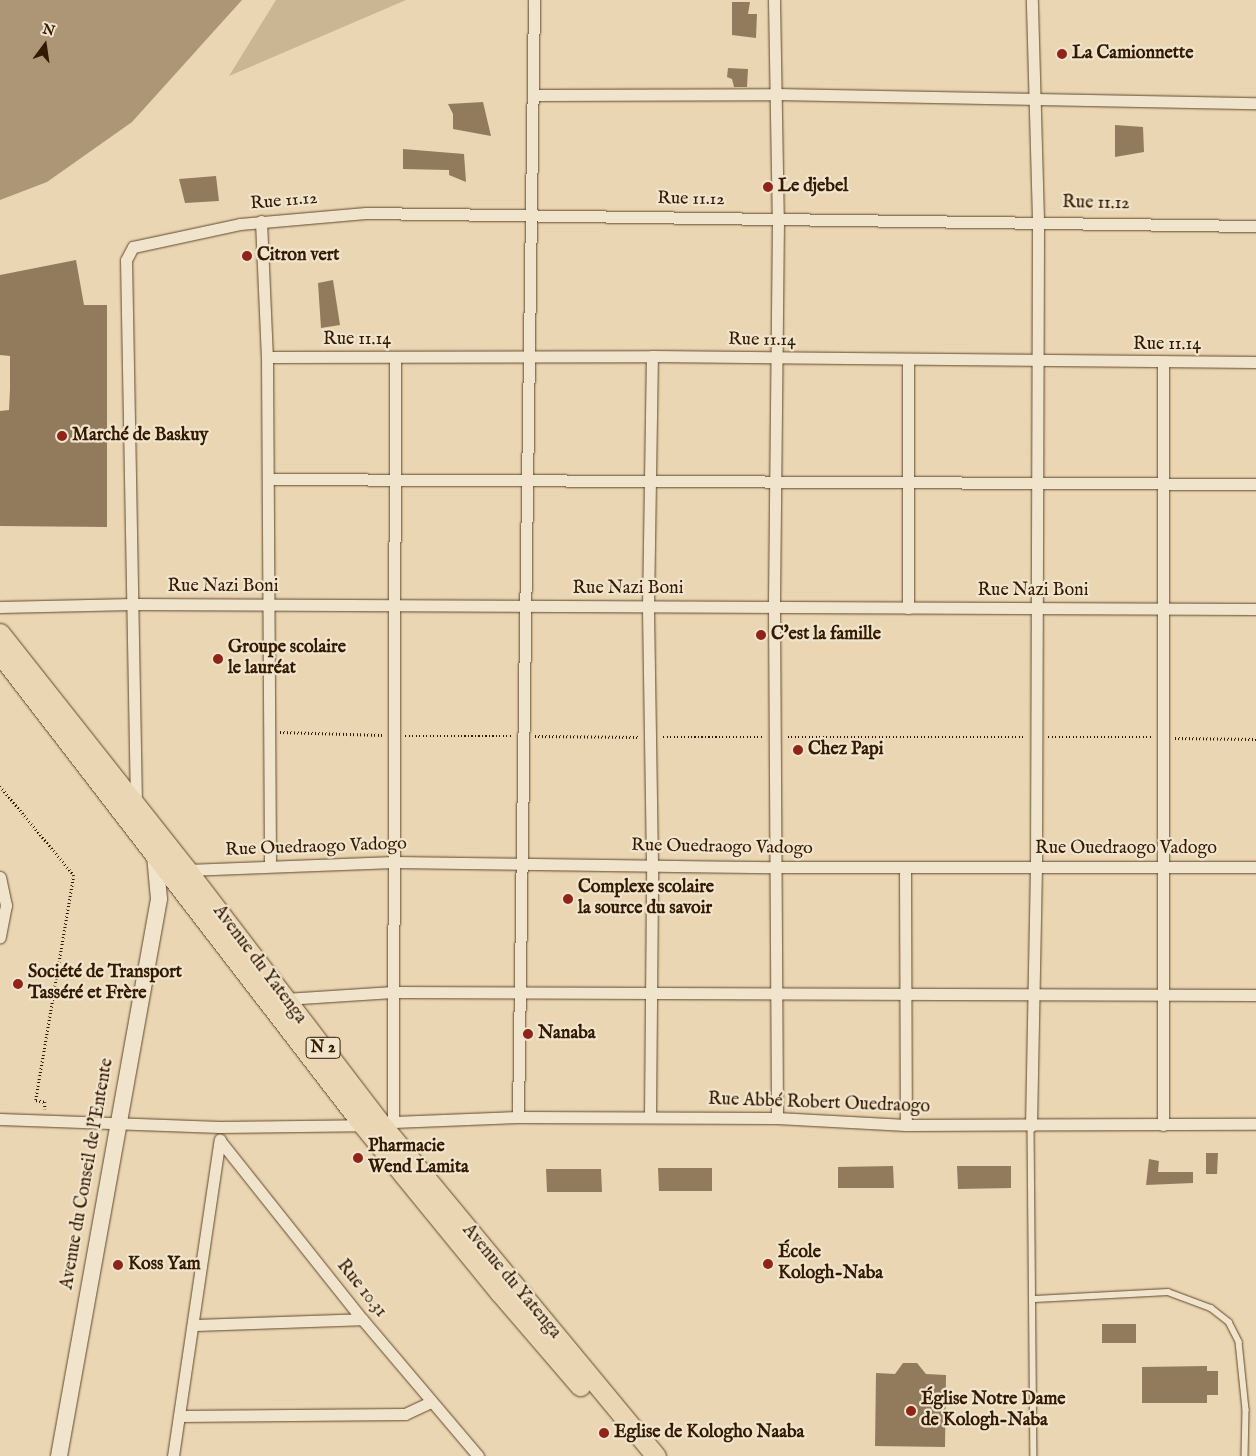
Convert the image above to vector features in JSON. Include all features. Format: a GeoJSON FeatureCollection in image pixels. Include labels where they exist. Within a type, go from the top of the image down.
{"type":"FeatureCollection","features":[{"type":"Feature","properties":{"kind":"main road","name":"Avenue du Yatenga"},"geometry":{"type":"LineString","coordinates":[[0,633],[286,999],[656,1456]]}},
{"type":"Feature","properties":{"kind":"main road","name":"Avenue du Yatenga"},"geometry":{"type":"LineString","coordinates":[[0,654],[362,1124],[500,1294],[639,1456]]}},
{"type":"Feature","properties":{"kind":"street"},"geometry":{"type":"LineString","coordinates":[[518,1117],[529,215],[534,0]]}},
{"type":"Feature","properties":{"kind":"street"},"geometry":{"type":"LineString","coordinates":[[774,0],[778,219],[774,608],[774,867],[777,1118]]}},
{"type":"Feature","properties":{"kind":"street"},"geometry":{"type":"LineString","coordinates":[[1031,1126],[1036,867],[1038,220],[1032,0]]}},
{"type":"Feature","properties":{"kind":"street"},"geometry":{"type":"LineString","coordinates":[[533,95],[776,94],[1034,101],[1256,103]]}},
{"type":"Feature","properties":{"kind":"street","name":"Rue 11.12"},"geometry":{"type":"LineString","coordinates":[[133,604],[126,260],[129,250],[136,246],[261,221],[366,213],[778,219],[1038,220],[1256,226]]}},
{"type":"Feature","properties":{"kind":"street"},"geometry":{"type":"LineString","coordinates":[[261,221],[267,356],[270,865]]}},
{"type":"Feature","properties":{"kind":"street","name":"Rue 11.14"},"geometry":{"type":"LineString","coordinates":[[267,356],[528,358],[652,356],[1163,363],[1256,362]]}},
{"type":"Feature","properties":{"kind":"street"},"geometry":{"type":"LineString","coordinates":[[650,1117],[652,864],[648,607],[652,481],[652,356]]}},
{"type":"Feature","properties":{"kind":"street"},"geometry":{"type":"LineString","coordinates":[[388,1124],[393,992],[395,357]]}},
{"type":"Feature","properties":{"kind":"street"},"geometry":{"type":"LineString","coordinates":[[908,360],[908,608]]}},
{"type":"Feature","properties":{"kind":"street"},"geometry":{"type":"LineString","coordinates":[[1163,363],[1163,1125]]}},
{"type":"Feature","properties":{"kind":"street"},"geometry":{"type":"LineString","coordinates":[[268,479],[907,484],[1256,484]]}},
{"type":"Feature","properties":{"kind":"street"},"geometry":{"type":"LineString","coordinates":[[133,604],[136,806]]}},
{"type":"Feature","properties":{"kind":"street","name":"Rue Nazi Boni"},"geometry":{"type":"LineString","coordinates":[[0,607],[133,604],[1256,609]]}},
{"type":"Feature","properties":{"kind":"street","name":"Avenue du Conseil de l'Entente"},"geometry":{"type":"LineString","coordinates":[[59,1456],[116,1124],[159,899],[155,855]]}},
{"type":"Feature","properties":{"kind":"street","name":"Rue Ouedraogo Vadogo"},"geometry":{"type":"LineString","coordinates":[[187,870],[270,865],[394,862],[774,867],[1256,867]]}},
{"type":"Feature","properties":{"kind":"street"},"geometry":{"type":"LineString","coordinates":[[905,867],[906,1125]]}},
{"type":"Feature","properties":{"kind":"street"},"geometry":{"type":"LineString","coordinates":[[0,937],[6,905],[1,882]]}},
{"type":"Feature","properties":{"kind":"street"},"geometry":{"type":"LineString","coordinates":[[159,899],[163,891],[170,889],[184,894]]}},
{"type":"Feature","properties":{"kind":"street"},"geometry":{"type":"LineString","coordinates":[[286,999],[393,992],[520,995],[650,993],[1256,995]]}},
{"type":"Feature","properties":{"kind":"street","name":"Rue Abbé Robert Ouedraogo"},"geometry":{"type":"LineString","coordinates":[[0,1119],[220,1127],[388,1124],[518,1117],[777,1118],[906,1125],[1256,1124]]}},
{"type":"Feature","properties":{"kind":"street"},"geometry":{"type":"LineString","coordinates":[[173,1456],[221,1142],[220,1127]]}},
{"type":"Feature","properties":{"kind":"street","name":"Rue 10.31"},"geometry":{"type":"LineString","coordinates":[[221,1142],[362,1318],[478,1456]]}},
{"type":"Feature","properties":{"kind":"street"},"geometry":{"type":"LineString","coordinates":[[194,1325],[362,1318]]}},
{"type":"Feature","properties":{"kind":"street"},"geometry":{"type":"LineString","coordinates":[[180,1416],[405,1414],[431,1402]]}},
{"type":"Feature","properties":{"kind":"lane"},"geometry":{"type":"LineString","coordinates":[[1031,1126],[1029,1146],[1035,1299],[1034,1456]]}},
{"type":"Feature","properties":{"kind":"lane"},"geometry":{"type":"LineString","coordinates":[[1035,1299],[1168,1292],[1211,1308],[1229,1322],[1239,1342],[1246,1410],[1245,1456]]}},
{"type":"Feature","properties":{"kind":"path"},"geometry":{"type":"LineString","coordinates":[[0,786],[74,875],[36,1100],[45,1102],[45,1120]]}},
{"type":"Feature","properties":{"kind":"shaded area"},"geometry":{"type":"Polygon","coordinates":[[[0,0],[242,0],[132,122],[47,182],[0,200],[0,0]]]}},
{"type":"Feature","properties":{"kind":"shaded area"},"geometry":{"type":"Polygon","coordinates":[[[276,0],[406,0],[229,76],[276,0]]]}},
{"type":"Feature","properties":{"kind":"building"},"geometry":{"type":"Polygon","coordinates":[[[732,2],[750,2],[748,14],[757,14],[756,38],[732,35],[732,2]]]}},
{"type":"Feature","properties":{"kind":"building"},"geometry":{"type":"Polygon","coordinates":[[[728,68],[748,69],[747,87],[734,87],[732,79],[727,77],[728,68]]]}},
{"type":"Feature","properties":{"kind":"building"},"geometry":{"type":"Polygon","coordinates":[[[483,102],[491,136],[453,129],[453,114],[448,104],[483,102]]]}},
{"type":"Feature","properties":{"kind":"building"},"geometry":{"type":"Polygon","coordinates":[[[1115,125],[1143,127],[1144,152],[1115,157],[1115,125]]]}},
{"type":"Feature","properties":{"kind":"building"},"geometry":{"type":"Polygon","coordinates":[[[403,149],[464,154],[466,182],[449,175],[449,170],[403,169],[403,149]]]}},
{"type":"Feature","properties":{"kind":"building"},"geometry":{"type":"Polygon","coordinates":[[[216,176],[219,201],[185,203],[179,179],[216,176]]]}},
{"type":"Feature","properties":{"kind":"building","name":"Marché de Baskuy"},"geometry":{"type":"Polygon","coordinates":[[[76,260],[84,305],[107,305],[107,527],[0,526],[0,411],[9,410],[10,356],[0,355],[0,275],[76,260]]]}},
{"type":"Feature","properties":{"kind":"building"},"geometry":{"type":"Polygon","coordinates":[[[333,280],[340,325],[321,328],[318,283],[333,280]]]}},
{"type":"Feature","properties":{"kind":"building"},"geometry":{"type":"Polygon","coordinates":[[[1206,1153],[1218,1153],[1217,1174],[1206,1174],[1206,1153]]]}},
{"type":"Feature","properties":{"kind":"building"},"geometry":{"type":"Polygon","coordinates":[[[1149,1159],[1159,1161],[1158,1172],[1193,1172],[1193,1183],[1146,1185],[1149,1159]]]}},
{"type":"Feature","properties":{"kind":"building"},"geometry":{"type":"Polygon","coordinates":[[[893,1166],[894,1188],[838,1188],[838,1167],[893,1166]]]}},
{"type":"Feature","properties":{"kind":"building"},"geometry":{"type":"Polygon","coordinates":[[[957,1166],[1011,1166],[1011,1188],[958,1189],[957,1166]]]}},
{"type":"Feature","properties":{"kind":"building"},"geometry":{"type":"Polygon","coordinates":[[[658,1168],[712,1168],[712,1191],[659,1191],[658,1168]]]}},
{"type":"Feature","properties":{"kind":"building"},"geometry":{"type":"Polygon","coordinates":[[[546,1169],[601,1169],[602,1192],[547,1192],[546,1169]]]}},
{"type":"Feature","properties":{"kind":"building"},"geometry":{"type":"Polygon","coordinates":[[[1102,1324],[1136,1324],[1136,1343],[1102,1343],[1102,1324]]]}},
{"type":"Feature","properties":{"kind":"building","name":"Église Notre Dame de Kologh-Naba"},"geometry":{"type":"Polygon","coordinates":[[[903,1363],[917,1363],[926,1374],[946,1375],[945,1447],[875,1446],[876,1373],[895,1374],[903,1363]]]}},
{"type":"Feature","properties":{"kind":"building"},"geometry":{"type":"Polygon","coordinates":[[[1207,1366],[1207,1371],[1218,1371],[1218,1395],[1207,1395],[1207,1403],[1142,1403],[1142,1367],[1207,1366]]]}},
{"type":"Feature","properties":{"kind":"place","name":"La Camionnette"},"geometry":{"type":"Point","coordinates":[1062,54]}},
{"type":"Feature","properties":{"kind":"place","name":"Le djebel"},"geometry":{"type":"Point","coordinates":[768,187]}},
{"type":"Feature","properties":{"kind":"place","name":"Citron vert"},"geometry":{"type":"Point","coordinates":[247,256]}},
{"type":"Feature","properties":{"kind":"place","name":"Marché de Baskuy"},"geometry":{"type":"Point","coordinates":[62,436]}},
{"type":"Feature","properties":{"kind":"place","name":"C'est la famille"},"geometry":{"type":"Point","coordinates":[761,635]}},
{"type":"Feature","properties":{"kind":"place","name":"Groupe scolaire le lauréat"},"geometry":{"type":"Point","coordinates":[218,659]}},
{"type":"Feature","properties":{"kind":"place","name":"Chez Papi"},"geometry":{"type":"Point","coordinates":[798,750]}},
{"type":"Feature","properties":{"kind":"place","name":"Complexe scolaire la source du savoir"},"geometry":{"type":"Point","coordinates":[568,899]}},
{"type":"Feature","properties":{"kind":"place","name":"Société de Transport Tasséré et Frère"},"geometry":{"type":"Point","coordinates":[18,984]}},
{"type":"Feature","properties":{"kind":"place","name":"Nanaba"},"geometry":{"type":"Point","coordinates":[528,1034]}},
{"type":"Feature","properties":{"kind":"place","name":"Pharmacie Wend Lamita"},"geometry":{"type":"Point","coordinates":[358,1158]}},
{"type":"Feature","properties":{"kind":"place","name":"École Kologh-Naba"},"geometry":{"type":"Point","coordinates":[768,1264]}},
{"type":"Feature","properties":{"kind":"place","name":"Koss Yam"},"geometry":{"type":"Point","coordinates":[118,1265]}},
{"type":"Feature","properties":{"kind":"place","name":"Église Notre Dame de Kologh-Naba"},"geometry":{"type":"Point","coordinates":[911,1411]}},
{"type":"Feature","properties":{"kind":"place","name":"Eglise de Kologho Naaba"},"geometry":{"type":"Point","coordinates":[604,1433]}}]}
